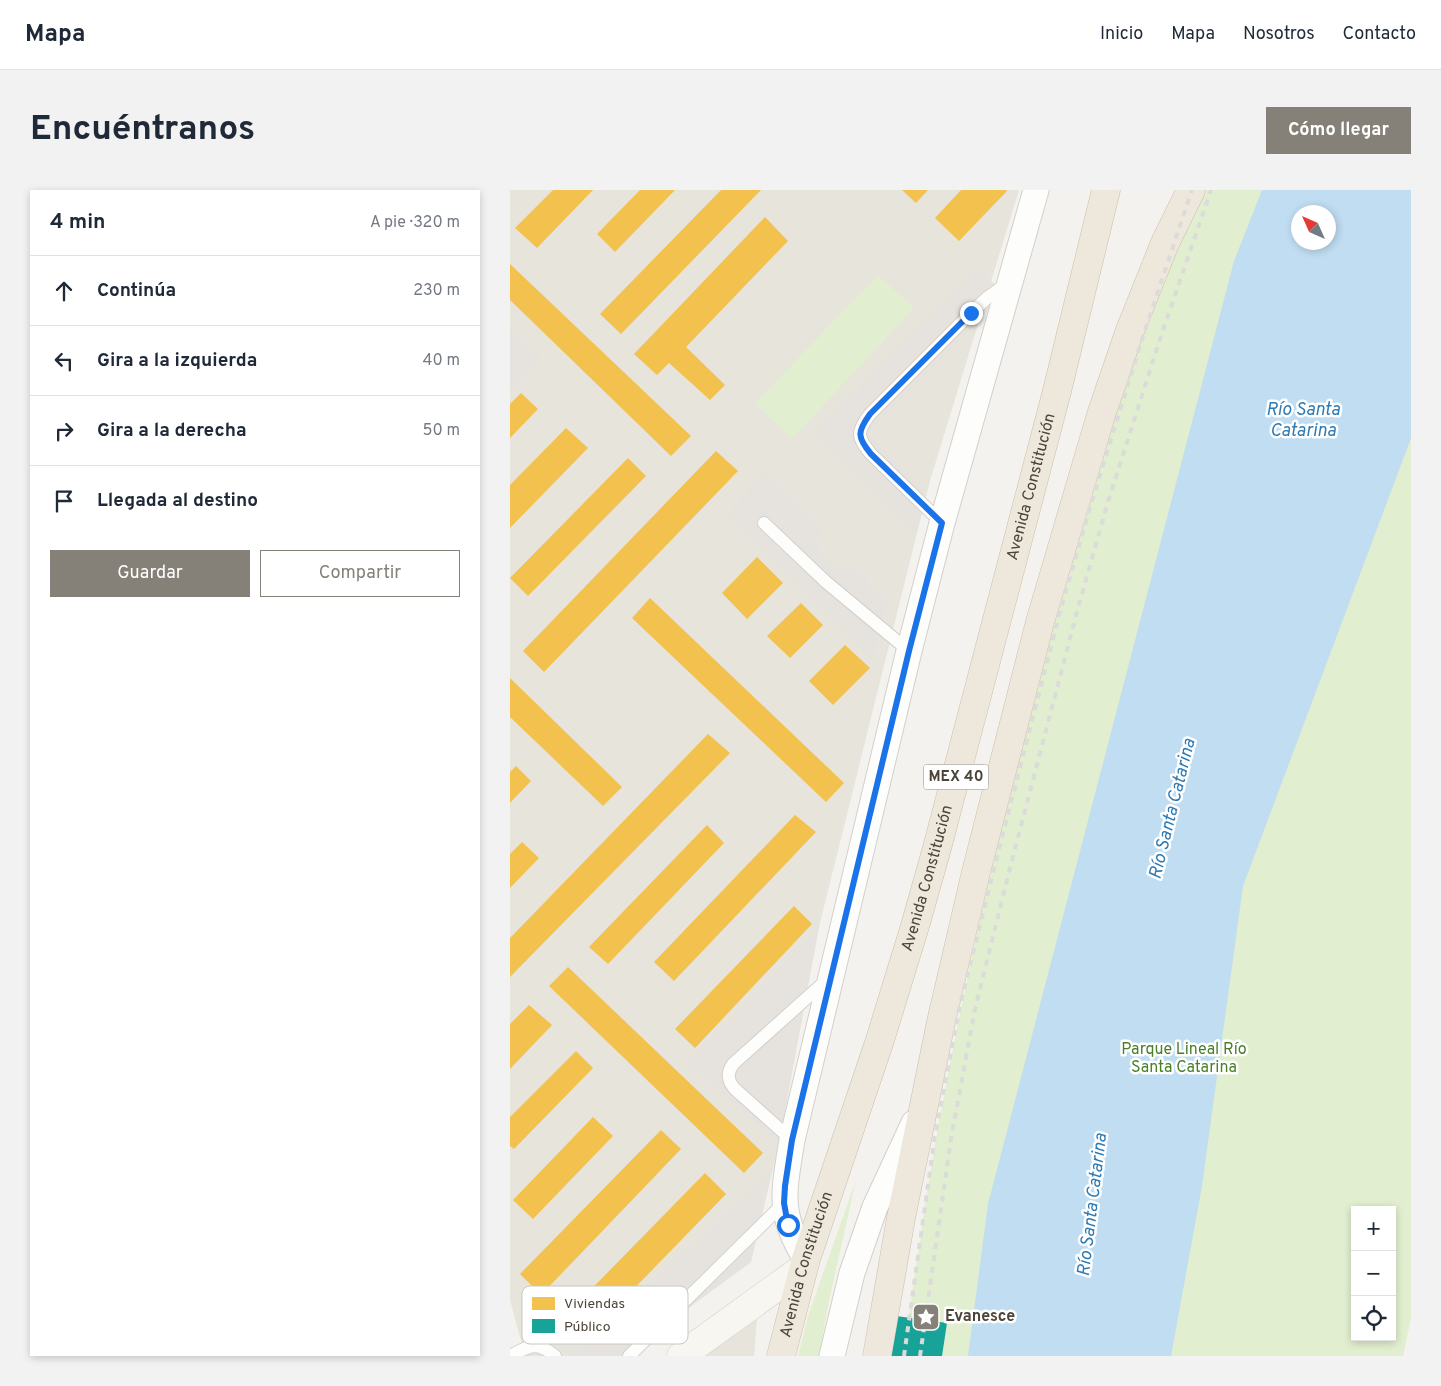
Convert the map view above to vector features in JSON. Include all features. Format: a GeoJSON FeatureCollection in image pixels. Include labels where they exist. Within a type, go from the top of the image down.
{"type":"FeatureCollection","features":[{"type":"Feature","properties":{"kind":"highway","name":"Avenida Constitución"},"geometry":{"type":"LineString","coordinates":[[781,1356],[805,1264],[880,1040],[915,926],[1057,391],[1106,190]]}},
{"type":"Feature","properties":{"kind":"highway","name":"MEX 40"},"geometry":{"type":"LineString","coordinates":[[877,1356],[901,1218],[941,1022],[976,872],[1040,622],[1101,415],[1129,333],[1165,243],[1191,190]]}},
{"type":"Feature","properties":{"kind":"street"},"geometry":{"type":"LineString","coordinates":[[681,1356],[805,1264],[788,1225],[784,1203],[792,1140],[909,651],[942,523],[1034,192]]}},
{"type":"Feature","properties":{"kind":"street"},"geometry":{"type":"LineString","coordinates":[[832,1356],[852,1273],[875,1207],[924,1103]]}},
{"type":"Feature","properties":{"kind":"lane"},"geometry":{"type":"LineString","coordinates":[[942,523],[871,454],[860,438],[859,431],[870,414],[971,313],[1010,281]]}},
{"type":"Feature","properties":{"kind":"lane"},"geometry":{"type":"LineString","coordinates":[[764,523],[826,582],[909,651]]}},
{"type":"Feature","properties":{"kind":"lane"},"geometry":{"type":"LineString","coordinates":[[792,1140],[732,1086],[728,1073],[733,1064],[833,974]]}},
{"type":"Feature","properties":{"kind":"lane"},"geometry":{"type":"LineString","coordinates":[[688,1298],[784,1203]]}},
{"type":"Feature","properties":{"kind":"lane"},"geometry":{"type":"LineString","coordinates":[[629,1356],[641,1344]]}},
{"type":"Feature","properties":{"kind":"lane"},"geometry":{"type":"LineString","coordinates":[[510,1356],[528,1346],[534,1345],[543,1347],[555,1356]]}},
{"type":"Feature","properties":{"kind":"shaded area"},"geometry":{"type":"Polygon","coordinates":[[[510,190],[1019,190],[930,481],[819,927],[779,1143],[751,1262],[688,1308],[688,1286],[522,1286],[522,1344],[639,1344],[623,1356],[525,1356],[510,1300],[510,190]]]}},
{"type":"Feature","properties":{"kind":"shaded area"},"geometry":{"type":"Polygon","coordinates":[[[978,267],[1004,294],[868,433],[926,491],[916,534],[815,433],[978,267]]]}},
{"type":"Feature","properties":{"kind":"shaded area"},"geometry":{"type":"Polygon","coordinates":[[[510,327],[543,359],[510,392],[510,327]]]}},
{"type":"Feature","properties":{"kind":"shaded area"},"geometry":{"type":"Polygon","coordinates":[[[765,471],[822,527],[817,542],[825,558],[837,568],[854,566],[887,601],[874,660],[727,515],[765,471]]]}},
{"type":"Feature","properties":{"kind":"shaded area"},"geometry":{"type":"Polygon","coordinates":[[[819,927],[779,1143],[687,1065],[819,927]]]}},
{"type":"Feature","properties":{"kind":"shaded area"},"geometry":{"type":"Polygon","coordinates":[[[772,1170],[751,1262],[688,1308],[688,1286],[647,1286],[772,1170]]]}},
{"type":"Feature","properties":{"kind":"shaded area"},"geometry":{"type":"Polygon","coordinates":[[[757,1319],[754,1356],[705,1356],[757,1319]]]}},
{"type":"Feature","properties":{"kind":"shaded area"},"geometry":{"type":"Polygon","coordinates":[[[585,1344],[639,1344],[623,1356],[572,1356],[585,1344]]]}},
{"type":"Feature","properties":{"kind":"green space","name":"Parque Lineal Río Santa Catarina"},"geometry":{"type":"Polygon","coordinates":[[[1198,190],[1411,190],[1411,1318],[1403,1356],[903,1356],[940,1117],[959,1018],[1002,821],[1026,723],[1080,529],[1140,337],[1198,190]]]}},
{"type":"Feature","properties":{"kind":"green space"},"geometry":{"type":"Polygon","coordinates":[[[878,275],[914,308],[792,439],[755,403],[878,275]]]}},
{"type":"Feature","properties":{"kind":"green space"},"geometry":{"type":"Polygon","coordinates":[[[856,1180],[829,1301],[819,1356],[798,1356],[808,1316],[856,1180]]]}},
{"type":"Feature","properties":{"kind":"water","name":"Río Santa Catarina"},"geometry":{"type":"Polygon","coordinates":[[[1262,190],[1411,190],[1411,438],[1243,886],[1202,1186],[1171,1356],[968,1356],[988,1204],[1234,261],[1262,190]]]}},
{"type":"Feature","properties":{"kind":"building: Viviendas"},"geometry":{"type":"Polygon","coordinates":[[[553,190],[593,190],[537,248],[515,228],[553,190]]]}},
{"type":"Feature","properties":{"kind":"building: Viviendas"},"geometry":{"type":"Polygon","coordinates":[[[640,190],[675,190],[615,252],[597,234],[640,190]]]}},
{"type":"Feature","properties":{"kind":"building: Viviendas"},"geometry":{"type":"Polygon","coordinates":[[[721,190],[761,190],[621,334],[600,314],[721,190]]]}},
{"type":"Feature","properties":{"kind":"building: Viviendas"},"geometry":{"type":"Polygon","coordinates":[[[902,190],[928,190],[916,203],[902,190]]]}},
{"type":"Feature","properties":{"kind":"building: Viviendas"},"geometry":{"type":"Polygon","coordinates":[[[961,190],[1007,191],[959,241],[935,218],[961,190]]]}},
{"type":"Feature","properties":{"kind":"building: Viviendas"},"geometry":{"type":"Polygon","coordinates":[[[765,217],[788,241],[686,347],[725,385],[710,400],[669,363],[657,375],[634,354],[765,217]]]}},
{"type":"Feature","properties":{"kind":"building: Viviendas"},"geometry":{"type":"Polygon","coordinates":[[[510,264],[691,436],[671,456],[510,300],[510,264]]]}},
{"type":"Feature","properties":{"kind":"building: Viviendas"},"geometry":{"type":"Polygon","coordinates":[[[521,393],[538,409],[510,438],[510,404],[521,393]]]}},
{"type":"Feature","properties":{"kind":"building: Viviendas"},"geometry":{"type":"Polygon","coordinates":[[[566,428],[588,448],[510,528],[510,485],[566,428]]]}},
{"type":"Feature","properties":{"kind":"building: Viviendas"},"geometry":{"type":"Polygon","coordinates":[[[716,451],[738,471],[544,672],[523,651],[716,451]]]}},
{"type":"Feature","properties":{"kind":"building: Viviendas"},"geometry":{"type":"Polygon","coordinates":[[[628,458],[646,476],[528,596],[510,578],[628,458]]]}},
{"type":"Feature","properties":{"kind":"building: Viviendas"},"geometry":{"type":"Polygon","coordinates":[[[757,557],[783,583],[747,619],[722,593],[757,557]]]}},
{"type":"Feature","properties":{"kind":"building: Viviendas"},"geometry":{"type":"Polygon","coordinates":[[[650,598],[844,783],[826,802],[632,618],[650,598]]]}},
{"type":"Feature","properties":{"kind":"building: Viviendas"},"geometry":{"type":"Polygon","coordinates":[[[801,603],[823,625],[790,658],[767,636],[801,603]]]}},
{"type":"Feature","properties":{"kind":"building: Viviendas"},"geometry":{"type":"Polygon","coordinates":[[[845,645],[870,668],[833,705],[809,681],[845,645]]]}},
{"type":"Feature","properties":{"kind":"building: Viviendas"},"geometry":{"type":"Polygon","coordinates":[[[510,678],[622,787],[603,806],[510,717],[510,678]]]}},
{"type":"Feature","properties":{"kind":"building: Viviendas"},"geometry":{"type":"Polygon","coordinates":[[[708,734],[730,753],[510,977],[510,938],[708,734]]]}},
{"type":"Feature","properties":{"kind":"building: Viviendas"},"geometry":{"type":"Polygon","coordinates":[[[516,766],[531,781],[510,803],[510,772],[516,766]]]}},
{"type":"Feature","properties":{"kind":"building: Viviendas"},"geometry":{"type":"Polygon","coordinates":[[[795,815],[816,832],[674,981],[654,962],[795,815]]]}},
{"type":"Feature","properties":{"kind":"building: Viviendas"},"geometry":{"type":"Polygon","coordinates":[[[707,825],[724,843],[608,964],[589,947],[707,825]]]}},
{"type":"Feature","properties":{"kind":"building: Viviendas"},"geometry":{"type":"Polygon","coordinates":[[[522,842],[539,858],[510,888],[510,854],[522,842]]]}},
{"type":"Feature","properties":{"kind":"building: Viviendas"},"geometry":{"type":"Polygon","coordinates":[[[794,906],[812,924],[695,1048],[675,1029],[794,906]]]}},
{"type":"Feature","properties":{"kind":"building: Viviendas"},"geometry":{"type":"Polygon","coordinates":[[[568,967],[763,1153],[744,1173],[549,986],[568,967]]]}},
{"type":"Feature","properties":{"kind":"building: Viviendas"},"geometry":{"type":"Polygon","coordinates":[[[529,1005],[552,1025],[510,1069],[510,1024],[529,1005]]]}},
{"type":"Feature","properties":{"kind":"building: Viviendas"},"geometry":{"type":"Polygon","coordinates":[[[576,1051],[593,1068],[514,1149],[510,1146],[510,1117],[576,1051]]]}},
{"type":"Feature","properties":{"kind":"building: Viviendas"},"geometry":{"type":"Polygon","coordinates":[[[593,1117],[613,1136],[533,1219],[513,1200],[593,1117]]]}},
{"type":"Feature","properties":{"kind":"building: Viviendas"},"geometry":{"type":"Polygon","coordinates":[[[661,1130],[681,1149],[550,1286],[532,1286],[520,1274],[661,1130]]]}},
{"type":"Feature","properties":{"kind":"building: Viviendas"},"geometry":{"type":"Polygon","coordinates":[[[705,1173],[726,1194],[637,1286],[594,1286],[705,1173]]]}},
{"type":"Feature","properties":{"kind":"building: Público"},"geometry":{"type":"Polygon","coordinates":[[[889,1315],[947,1323],[942,1356],[883,1356],[889,1315]]]}},
{"type":"Feature","properties":{"kind":"railway"},"geometry":{"type":"LineString","coordinates":[[904,1356],[935,1135],[960,1005],[1062,604],[1143,336],[1192,190]]}},
{"type":"Feature","properties":{"kind":"railway"},"geometry":{"type":"LineString","coordinates":[[920,1356],[951,1139],[975,1009],[1011,864],[1107,505],[1159,342],[1211,190]]}},
{"type":"Feature","properties":{"kind":"place","name":"Evanesce"},"geometry":{"type":"Point","coordinates":[926,1317]}},
{"type":"Feature","properties":{"kind":"route"},"geometry":{"type":"LineString","coordinates":[[788,1225],[784,1203],[792,1140],[909,651],[942,523],[871,454],[860,438],[859,431],[870,414],[971,313]]}}]}
